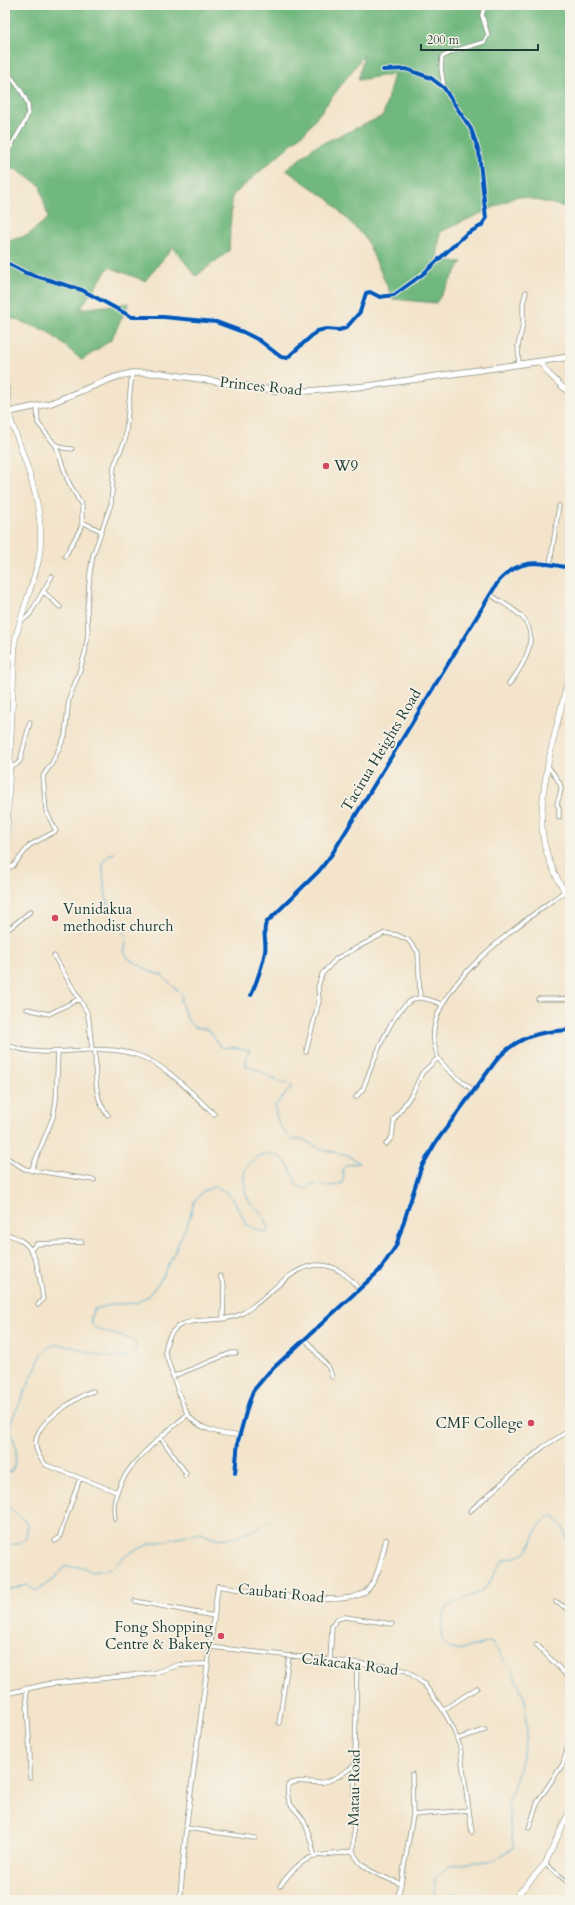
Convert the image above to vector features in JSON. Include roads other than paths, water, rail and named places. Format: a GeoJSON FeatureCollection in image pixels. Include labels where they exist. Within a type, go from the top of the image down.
{"type":"FeatureCollection","features":[{"type":"Feature","properties":{"kind":"main road","name":"Princes Road"},"geometry":{"type":"LineString","coordinates":[[6,413],[66,398],[113,378],[132,373],[160,374],[272,390],[308,391],[368,386],[570,357]]}},
{"type":"Feature","properties":{"kind":"main road"},"geometry":{"type":"LineString","coordinates":[[540,362],[549,374],[570,394]]}},
{"type":"Feature","properties":{"kind":"main road"},"geometry":{"type":"LineString","coordinates":[[5,881],[10,767],[8,760],[14,655],[20,620],[37,564],[40,546],[40,527],[34,490],[6,413]]}},
{"type":"Feature","properties":{"kind":"main road"},"geometry":{"type":"LineString","coordinates":[[570,672],[544,784],[542,828],[548,855],[570,900]]}},
{"type":"Feature","properties":{"kind":"main road"},"geometry":{"type":"LineString","coordinates":[[513,1900],[545,1864],[570,1810]]}},
{"type":"Feature","properties":{"kind":"street"},"geometry":{"type":"LineString","coordinates":[[444,88],[441,68],[442,57],[454,51],[484,42],[488,35],[482,15],[485,5]]}},
{"type":"Feature","properties":{"kind":"street"},"geometry":{"type":"LineString","coordinates":[[5,262],[26,272],[82,290],[132,317],[170,318],[216,322],[243,332],[268,346],[281,358],[287,358],[317,331],[326,329],[339,330],[346,328],[360,312],[366,292],[370,292],[380,297],[388,297],[394,294],[422,274],[466,234],[484,222],[486,214],[479,152],[468,124],[444,88],[432,78],[406,69],[383,70]]}},
{"type":"Feature","properties":{"kind":"street"},"geometry":{"type":"LineString","coordinates":[[5,70],[23,92],[28,110],[25,124],[5,159]]}},
{"type":"Feature","properties":{"kind":"street"},"geometry":{"type":"LineString","coordinates":[[519,365],[518,346],[523,324],[523,303],[526,292]]}},
{"type":"Feature","properties":{"kind":"street"},"geometry":{"type":"LineString","coordinates":[[6,869],[13,866],[30,846],[56,831],[45,808],[43,776],[52,763],[65,736],[69,698],[85,653],[88,634],[87,608],[93,555],[111,504],[114,466],[125,440],[132,373]]}},
{"type":"Feature","properties":{"kind":"street"},"geometry":{"type":"LineString","coordinates":[[5,378],[8,394],[6,413]]}},
{"type":"Feature","properties":{"kind":"street"},"geometry":{"type":"LineString","coordinates":[[37,406],[38,423],[55,443],[63,448],[72,450]]}},
{"type":"Feature","properties":{"kind":"street"},"geometry":{"type":"LineString","coordinates":[[55,443],[68,481],[81,502],[81,530],[65,556]]}},
{"type":"Feature","properties":{"kind":"street"},"geometry":{"type":"LineString","coordinates":[[550,564],[559,506]]}},
{"type":"Feature","properties":{"kind":"street"},"geometry":{"type":"LineString","coordinates":[[82,522],[101,531]]}},
{"type":"Feature","properties":{"kind":"street","name":"Tacirua Heights Road"},"geometry":{"type":"LineString","coordinates":[[251,995],[259,976],[265,950],[264,928],[266,923],[319,871],[332,854],[490,594],[510,569],[536,563],[570,568]]}},
{"type":"Feature","properties":{"kind":"street"},"geometry":{"type":"LineString","coordinates":[[20,620],[29,616],[52,576]]}},
{"type":"Feature","properties":{"kind":"street"},"geometry":{"type":"LineString","coordinates":[[44,592],[60,607]]}},
{"type":"Feature","properties":{"kind":"street"},"geometry":{"type":"LineString","coordinates":[[490,594],[523,619],[529,637],[529,649],[523,665],[510,683]]}},
{"type":"Feature","properties":{"kind":"street"},"geometry":{"type":"LineString","coordinates":[[5,656],[14,655]]}},
{"type":"Feature","properties":{"kind":"street"},"geometry":{"type":"LineString","coordinates":[[10,767],[16,765],[20,761],[30,722]]}},
{"type":"Feature","properties":{"kind":"street"},"geometry":{"type":"LineString","coordinates":[[548,766],[552,774],[559,781],[561,788],[557,804],[559,808],[559,817]]}},
{"type":"Feature","properties":{"kind":"street"},"geometry":{"type":"LineString","coordinates":[[474,1091],[452,1074],[438,1058],[432,1037],[435,1021],[441,1004],[454,985],[499,941],[565,891]]}},
{"type":"Feature","properties":{"kind":"street"},"geometry":{"type":"LineString","coordinates":[[5,932],[31,911]]}},
{"type":"Feature","properties":{"kind":"street"},"geometry":{"type":"LineString","coordinates":[[306,1052],[319,1001],[318,987],[322,974],[337,958],[385,933],[397,935],[408,940],[418,952],[420,998]]}},
{"type":"Feature","properties":{"kind":"street"},"geometry":{"type":"LineString","coordinates":[[54,956],[87,1012],[94,1051],[97,1092],[103,1109],[108,1114]]}},
{"type":"Feature","properties":{"kind":"street"},"geometry":{"type":"LineString","coordinates":[[356,1097],[363,1088],[387,1029],[395,1016],[410,1001],[420,998],[441,1004]]}},
{"type":"Feature","properties":{"kind":"street"},"geometry":{"type":"LineString","coordinates":[[27,1009],[49,1014],[78,999]]}},
{"type":"Feature","properties":{"kind":"street"},"geometry":{"type":"LineString","coordinates":[[538,999],[570,999]]}},
{"type":"Feature","properties":{"kind":"street"},"geometry":{"type":"LineString","coordinates":[[235,1473],[240,1436],[254,1391],[269,1372],[306,1340],[379,1271],[396,1246],[421,1168],[436,1142],[498,1058],[518,1040],[541,1033],[570,1030]]}},
{"type":"Feature","properties":{"kind":"street"},"geometry":{"type":"LineString","coordinates":[[5,1044],[18,1050],[32,1052],[94,1051],[137,1055],[153,1062],[164,1070],[214,1114]]}},
{"type":"Feature","properties":{"kind":"street"},"geometry":{"type":"LineString","coordinates":[[31,1171],[53,1117],[56,1101],[58,1052]]}},
{"type":"Feature","properties":{"kind":"street"},"geometry":{"type":"LineString","coordinates":[[386,1144],[392,1137],[394,1120],[413,1092],[422,1073],[438,1058]]}},
{"type":"Feature","properties":{"kind":"street"},"geometry":{"type":"LineString","coordinates":[[5,1157],[13,1164],[31,1171],[94,1180]]}},
{"type":"Feature","properties":{"kind":"street"},"geometry":{"type":"LineString","coordinates":[[5,1234],[17,1237],[26,1243],[31,1250],[39,1276],[43,1299],[38,1305]]}},
{"type":"Feature","properties":{"kind":"street"},"geometry":{"type":"LineString","coordinates":[[31,1250],[36,1244],[82,1242]]}},
{"type":"Feature","properties":{"kind":"street"},"geometry":{"type":"LineString","coordinates":[[240,1436],[225,1435],[209,1430],[188,1414],[165,1352],[166,1342],[173,1330],[183,1323],[223,1319],[239,1315],[251,1308],[291,1275],[307,1267],[320,1264],[343,1272],[360,1289]]}},
{"type":"Feature","properties":{"kind":"street"},"geometry":{"type":"LineString","coordinates":[[220,1276],[224,1285],[223,1319]]}},
{"type":"Feature","properties":{"kind":"street"},"geometry":{"type":"LineString","coordinates":[[306,1340],[329,1368],[332,1377]]}},
{"type":"Feature","properties":{"kind":"street"},"geometry":{"type":"LineString","coordinates":[[174,1376],[236,1353]]}},
{"type":"Feature","properties":{"kind":"street"},"geometry":{"type":"LineString","coordinates":[[93,1391],[84,1394],[48,1418],[41,1426],[36,1439],[35,1448],[39,1458],[46,1465],[117,1492]]}},
{"type":"Feature","properties":{"kind":"street"},"geometry":{"type":"LineString","coordinates":[[115,1519],[114,1512],[117,1492],[129,1468],[188,1414]]}},
{"type":"Feature","properties":{"kind":"street"},"geometry":{"type":"LineString","coordinates":[[470,1511],[543,1447],[570,1430]]}},
{"type":"Feature","properties":{"kind":"street"},"geometry":{"type":"LineString","coordinates":[[161,1438],[186,1473],[185,1476]]}},
{"type":"Feature","properties":{"kind":"street"},"geometry":{"type":"LineString","coordinates":[[55,1541],[59,1538],[80,1478]]}},
{"type":"Feature","properties":{"kind":"street","name":"Caubati Road"},"geometry":{"type":"LineString","coordinates":[[180,1900],[186,1828],[218,1586],[272,1595],[328,1599],[358,1596],[366,1591],[378,1571],[386,1540]]}},
{"type":"Feature","properties":{"kind":"street"},"geometry":{"type":"LineString","coordinates":[[135,1601],[214,1616]]}},
{"type":"Feature","properties":{"kind":"street"},"geometry":{"type":"LineString","coordinates":[[556,1602],[570,1610]]}},
{"type":"Feature","properties":{"kind":"street"},"geometry":{"type":"LineString","coordinates":[[330,1660],[332,1626],[337,1619],[345,1616],[392,1624]]}},
{"type":"Feature","properties":{"kind":"street"},"geometry":{"type":"LineString","coordinates":[[536,1644],[570,1678]]}},
{"type":"Feature","properties":{"kind":"street","name":"Cakacaka Road"},"geometry":{"type":"LineString","coordinates":[[210,1647],[384,1666],[408,1671],[424,1684],[443,1710],[457,1739],[460,1747],[472,1832]]}},
{"type":"Feature","properties":{"kind":"street"},"geometry":{"type":"LineString","coordinates":[[279,1723],[289,1656]]}},
{"type":"Feature","properties":{"kind":"street"},"geometry":{"type":"LineString","coordinates":[[5,1694],[48,1684],[154,1673],[179,1665],[208,1664]]}},
{"type":"Feature","properties":{"kind":"street","name":"Matau Road"},"geometry":{"type":"LineString","coordinates":[[353,1851],[357,1664]]}},
{"type":"Feature","properties":{"kind":"street"},"geometry":{"type":"LineString","coordinates":[[26,1688],[30,1778]]}},
{"type":"Feature","properties":{"kind":"street"},"geometry":{"type":"LineString","coordinates":[[443,1710],[477,1688]]}},
{"type":"Feature","properties":{"kind":"street"},"geometry":{"type":"LineString","coordinates":[[529,1828],[538,1801],[563,1764],[568,1746],[570,1724]]}},
{"type":"Feature","properties":{"kind":"street"},"geometry":{"type":"LineString","coordinates":[[457,1739],[485,1730]]}},
{"type":"Feature","properties":{"kind":"street"},"geometry":{"type":"LineString","coordinates":[[315,1856],[306,1825],[289,1804],[286,1796],[288,1785],[300,1780],[313,1784],[329,1781],[354,1766]]}},
{"type":"Feature","properties":{"kind":"street"},"geometry":{"type":"LineString","coordinates":[[396,1900],[402,1884],[413,1815],[412,1774]]}},
{"type":"Feature","properties":{"kind":"street"},"geometry":{"type":"LineString","coordinates":[[413,1815],[469,1810]]}},
{"type":"Feature","properties":{"kind":"street"},"geometry":{"type":"LineString","coordinates":[[186,1828],[255,1838]]}},
{"type":"Feature","properties":{"kind":"street"},"geometry":{"type":"LineString","coordinates":[[280,1886],[289,1874],[315,1856],[353,1851],[356,1859],[363,1867],[402,1884]]}},
{"type":"Feature","properties":{"kind":"street"},"geometry":{"type":"LineString","coordinates":[[545,1864],[570,1884]]}},
{"type":"Feature","properties":{"kind":"waterway"},"geometry":{"type":"LineString","coordinates":[[5,1475],[13,1469],[16,1455],[16,1446],[10,1433],[10,1424],[42,1354],[49,1347],[54,1345],[67,1346],[109,1358],[118,1358],[135,1353],[136,1344],[132,1340],[97,1329],[91,1323],[91,1316],[94,1309],[115,1304],[136,1303],[148,1296],[160,1281],[168,1266],[189,1220],[194,1202],[203,1191],[214,1187],[223,1190],[233,1199],[247,1225],[267,1233],[269,1228],[265,1218],[251,1203],[245,1190],[244,1173],[247,1166],[255,1158],[265,1154],[280,1157],[289,1166],[297,1186],[306,1189],[312,1184],[332,1186],[342,1183],[344,1175],[342,1169],[346,1165],[359,1163],[348,1155],[323,1150],[302,1139],[292,1140],[280,1125],[275,1106],[292,1087],[288,1083],[282,1082],[257,1070],[246,1067],[246,1057],[250,1050],[231,1047],[224,1048],[218,1044],[208,1030],[195,1027],[189,1023],[180,1000],[183,996],[162,975],[151,972],[128,958],[124,951],[126,944],[125,934],[111,916],[104,882],[104,861],[108,855],[115,853]]}},
{"type":"Feature","properties":{"kind":"waterway"},"geometry":{"type":"LineString","coordinates":[[5,1504],[28,1524],[26,1539],[19,1544],[5,1545]]}},
{"type":"Feature","properties":{"kind":"waterway"},"geometry":{"type":"LineString","coordinates":[[436,1900],[434,1880],[451,1865],[495,1860],[514,1847],[510,1830],[508,1801],[516,1780],[527,1736],[525,1700],[514,1674],[491,1642],[457,1650],[449,1648],[442,1641],[443,1616],[451,1604],[474,1595],[484,1589],[490,1583],[498,1567],[503,1561],[523,1554],[528,1550],[538,1528],[549,1517],[555,1518],[562,1526],[567,1538],[570,1537]]}},
{"type":"Feature","properties":{"kind":"waterway"},"geometry":{"type":"LineString","coordinates":[[5,1591],[27,1585],[36,1591],[53,1580],[64,1567],[83,1567],[92,1572],[111,1569],[127,1554],[150,1544],[201,1533],[215,1539],[236,1537],[254,1530],[270,1520]]}},
{"type":"Feature","properties":{"kind":"waterway"},"geometry":{"type":"LineString","coordinates":[[438,1899],[457,1894],[461,1895],[467,1900]]}},
{"type":"Feature","properties":{"kind":"place","name":"W9"},"geometry":{"type":"Point","coordinates":[326,466]}},
{"type":"Feature","properties":{"kind":"place","name":"Vunidakua methodist church"},"geometry":{"type":"Point","coordinates":[55,918]}},
{"type":"Feature","properties":{"kind":"place","name":"CMF College"},"geometry":{"type":"Point","coordinates":[531,1423]}},
{"type":"Feature","properties":{"kind":"place","name":"Fong Shopping Centre & Bakery"},"geometry":{"type":"Point","coordinates":[221,1636]}}]}
